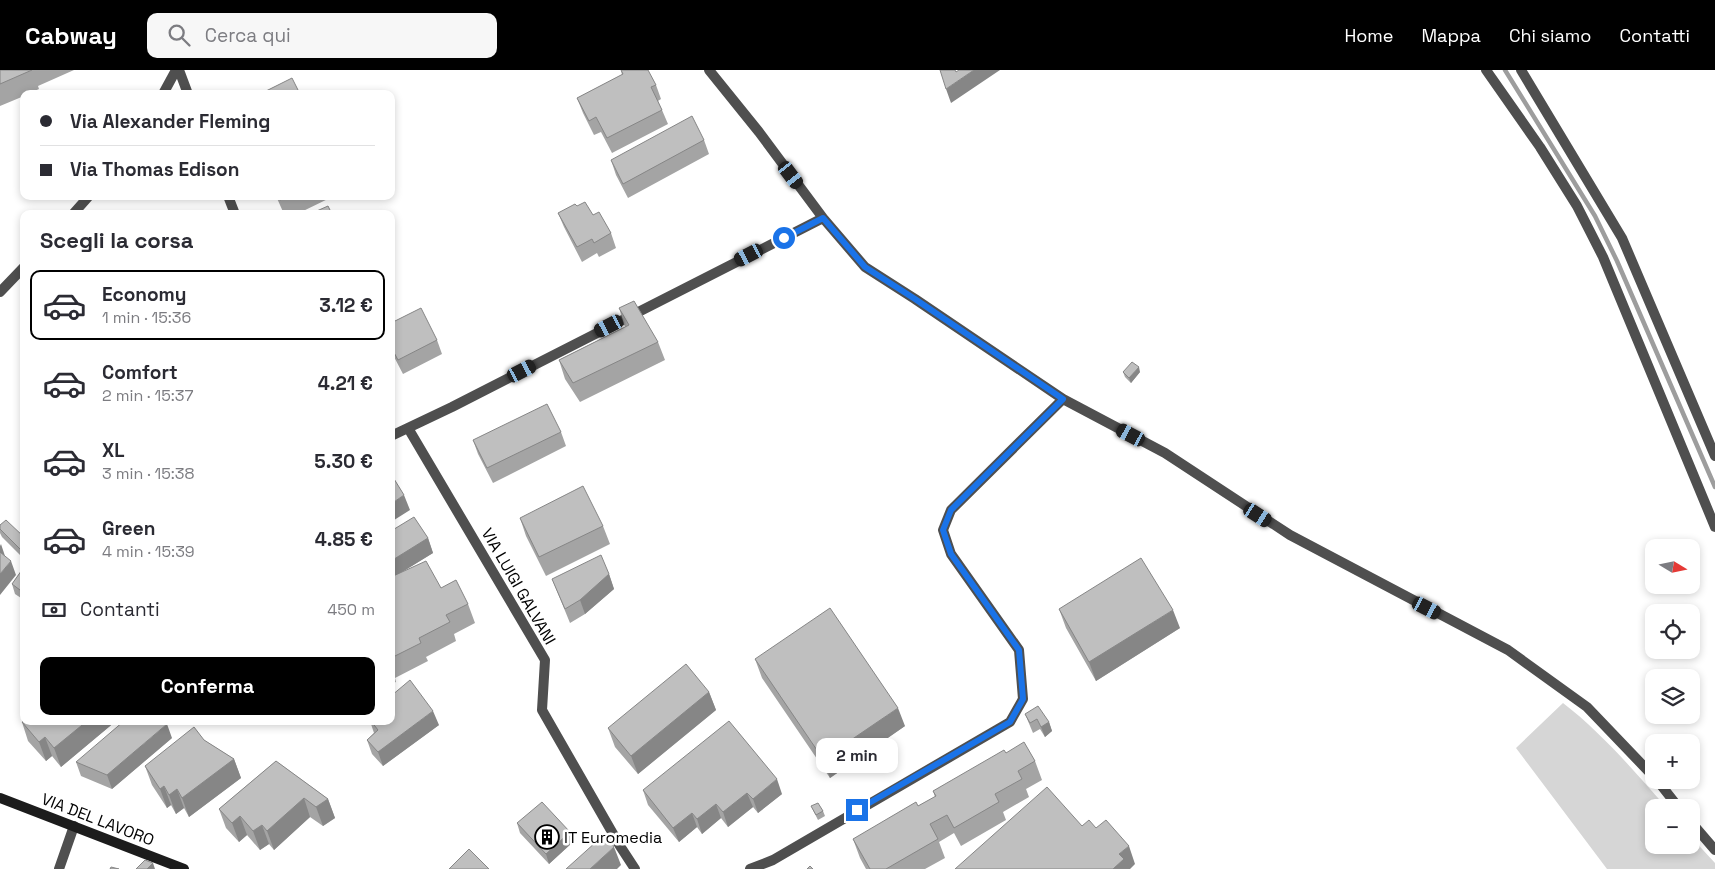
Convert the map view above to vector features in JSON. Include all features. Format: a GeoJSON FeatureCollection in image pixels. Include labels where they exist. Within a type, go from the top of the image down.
{"type":"FeatureCollection","features":[{"type":"Feature","properties":{"kind":"main road","name":"VIA DEL LAVORO"},"geometry":{"type":"LineString","coordinates":[[0,798],[179,868]]}},
{"type":"Feature","properties":{"kind":"street"},"geometry":{"type":"LineString","coordinates":[[166,90],[178,70]]}},
{"type":"Feature","properties":{"kind":"street"},"geometry":{"type":"LineString","coordinates":[[178,70],[186,90]]}},
{"type":"Feature","properties":{"kind":"street"},"geometry":{"type":"LineString","coordinates":[[709,70],[823,218],[865,267],[1063,399],[1165,453],[1290,535],[1508,650],[1587,707],[1645,768]]}},
{"type":"Feature","properties":{"kind":"street"},"geometry":{"type":"LineString","coordinates":[[1486,70],[1540,147],[1577,206],[1603,257],[1715,527]]}},
{"type":"Feature","properties":{"kind":"street"},"geometry":{"type":"LineString","coordinates":[[1521,70],[1622,238],[1715,456]]}},
{"type":"Feature","properties":{"kind":"street"},"geometry":{"type":"LineString","coordinates":[[77,210],[85,200]]}},
{"type":"Feature","properties":{"kind":"street"},"geometry":{"type":"LineString","coordinates":[[395,434],[823,218]]}},
{"type":"Feature","properties":{"kind":"street"},"geometry":{"type":"LineString","coordinates":[[0,292],[20,271]]}},
{"type":"Feature","properties":{"kind":"street"},"geometry":{"type":"LineString","coordinates":[[750,869],[772,860],[1010,722],[1023,699],[1019,650],[951,554],[943,530],[951,510],[1063,399]]}},
{"type":"Feature","properties":{"kind":"street","name":"VIA LUIGI GALVANI"},"geometry":{"type":"LineString","coordinates":[[408,428],[545,660],[542,710],[635,869]]}},
{"type":"Feature","properties":{"kind":"street"},"geometry":{"type":"LineString","coordinates":[[1663,789],[1672,799]]}},
{"type":"Feature","properties":{"kind":"street"},"geometry":{"type":"LineString","coordinates":[[59,869],[74,826]]}},
{"type":"Feature","properties":{"kind":"street"},"geometry":{"type":"LineString","coordinates":[[1700,832],[1715,850]]}},
{"type":"Feature","properties":{"kind":"shaded area"},"geometry":{"type":"Polygon","coordinates":[[[1563,703],[1630,766],[1645,783],[1645,789],[1650,789],[1659,799],[1645,799],[1645,854],[1700,854],[1700,847],[1715,863],[1715,869],[1607,869],[1516,748],[1563,703]]]}},
{"type":"Feature","properties":{"kind":"building"},"geometry":{"type":"Polygon","coordinates":[[[0,70],[32,70],[0,84],[0,70]]]}},
{"type":"Feature","properties":{"kind":"building"},"geometry":{"type":"Polygon","coordinates":[[[621,70],[648,70],[656,85],[651,87],[662,110],[607,138],[596,117],[589,121],[577,98],[623,74],[621,70]]]}},
{"type":"Feature","properties":{"kind":"building"},"geometry":{"type":"Polygon","coordinates":[[[940,70],[955,70],[956,72],[959,70],[974,70],[946,89],[940,70]]]}},
{"type":"Feature","properties":{"kind":"building"},"geometry":{"type":"Polygon","coordinates":[[[292,78],[298,90],[268,90],[292,78]]]}},
{"type":"Feature","properties":{"kind":"building"},"geometry":{"type":"Polygon","coordinates":[[[692,116],[704,140],[623,184],[611,160],[692,116]]]}},
{"type":"Feature","properties":{"kind":"building"},"geometry":{"type":"Polygon","coordinates":[[[585,202],[593,215],[599,212],[611,233],[594,243],[592,239],[577,247],[558,213],[575,204],[577,206],[585,202]]]}},
{"type":"Feature","properties":{"kind":"building"},"geometry":{"type":"Polygon","coordinates":[[[328,206],[330,210],[319,210],[328,206]]]}},
{"type":"Feature","properties":{"kind":"building"},"geometry":{"type":"Polygon","coordinates":[[[634,301],[658,342],[573,383],[559,360],[629,325],[619,308],[634,301]]]}},
{"type":"Feature","properties":{"kind":"building"},"geometry":{"type":"Polygon","coordinates":[[[421,308],[437,340],[398,360],[395,354],[395,321],[421,308]]]}},
{"type":"Feature","properties":{"kind":"building"},"geometry":{"type":"Polygon","coordinates":[[[1132,362],[1139,367],[1129,378],[1123,372],[1132,362]]]}},
{"type":"Feature","properties":{"kind":"building"},"geometry":{"type":"Polygon","coordinates":[[[547,404],[561,432],[487,468],[473,440],[547,404]]]}},
{"type":"Feature","properties":{"kind":"building"},"geometry":{"type":"Polygon","coordinates":[[[395,480],[404,495],[395,501],[395,480]]]}},
{"type":"Feature","properties":{"kind":"building"},"geometry":{"type":"Polygon","coordinates":[[[583,486],[603,526],[539,557],[520,518],[583,486]]]}},
{"type":"Feature","properties":{"kind":"building"},"geometry":{"type":"Polygon","coordinates":[[[414,517],[428,538],[395,559],[395,529],[414,517]]]}},
{"type":"Feature","properties":{"kind":"building"},"geometry":{"type":"Polygon","coordinates":[[[6,520],[20,533],[20,549],[0,529],[0,525],[6,520]]]}},
{"type":"Feature","properties":{"kind":"building"},"geometry":{"type":"Polygon","coordinates":[[[0,552],[11,561],[0,574],[0,552]]]}},
{"type":"Feature","properties":{"kind":"building"},"geometry":{"type":"Polygon","coordinates":[[[601,555],[609,574],[580,600],[565,609],[552,579],[601,555]]]}},
{"type":"Feature","properties":{"kind":"building"},"geometry":{"type":"Polygon","coordinates":[[[1141,558],[1173,610],[1089,662],[1059,609],[1141,558]]]}},
{"type":"Feature","properties":{"kind":"building"},"geometry":{"type":"Polygon","coordinates":[[[426,561],[441,588],[456,580],[468,604],[446,615],[450,622],[419,638],[421,643],[395,656],[395,575],[426,561]]]}},
{"type":"Feature","properties":{"kind":"building"},"geometry":{"type":"Polygon","coordinates":[[[20,573],[20,590],[12,584],[20,573]]]}},
{"type":"Feature","properties":{"kind":"building"},"geometry":{"type":"Polygon","coordinates":[[[830,608],[898,708],[823,759],[755,659],[830,608]]]}},
{"type":"Feature","properties":{"kind":"building"},"geometry":{"type":"Polygon","coordinates":[[[686,664],[709,692],[631,756],[608,728],[686,664]]]}},
{"type":"Feature","properties":{"kind":"building"},"geometry":{"type":"Polygon","coordinates":[[[410,680],[433,711],[378,752],[367,740],[378,730],[374,725],[395,725],[395,693],[410,680]]]}},
{"type":"Feature","properties":{"kind":"building"},"geometry":{"type":"Polygon","coordinates":[[[1038,706],[1049,722],[1041,727],[1037,719],[1030,723],[1025,714],[1038,706]]]}},
{"type":"Feature","properties":{"kind":"building"},"geometry":{"type":"Polygon","coordinates":[[[729,721],[777,779],[753,799],[747,793],[723,812],[716,804],[697,819],[692,813],[673,828],[643,790],[729,721]]]}},
{"type":"Feature","properties":{"kind":"building"},"geometry":{"type":"Polygon","coordinates":[[[25,725],[82,725],[54,748],[45,737],[39,742],[25,725]]]}},
{"type":"Feature","properties":{"kind":"building"},"geometry":{"type":"Polygon","coordinates":[[[119,725],[166,725],[107,775],[76,762],[119,725]]]}},
{"type":"Feature","properties":{"kind":"building"},"geometry":{"type":"Polygon","coordinates":[[[194,727],[204,740],[234,759],[182,798],[177,789],[169,795],[164,786],[160,789],[145,766],[194,727]]]}},
{"type":"Feature","properties":{"kind":"building"},"geometry":{"type":"Polygon","coordinates":[[[1024,742],[1035,761],[1018,771],[1022,779],[995,794],[999,802],[954,828],[947,815],[930,824],[938,839],[886,869],[870,869],[853,839],[916,802],[918,806],[936,796],[933,791],[1004,750],[1006,753],[1024,742]]]}},
{"type":"Feature","properties":{"kind":"building"},"geometry":{"type":"Polygon","coordinates":[[[276,761],[328,799],[316,807],[304,798],[267,831],[262,825],[253,831],[240,816],[232,823],[219,809],[276,761]]]}},
{"type":"Feature","properties":{"kind":"building"},"geometry":{"type":"Polygon","coordinates":[[[1047,787],[1082,826],[1089,820],[1096,828],[1106,820],[1129,846],[1119,854],[1124,859],[1113,869],[955,869],[1047,787]]]}},
{"type":"Feature","properties":{"kind":"building","name":"IT Euromedia"},"geometry":{"type":"Polygon","coordinates":[[[542,802],[570,832],[546,854],[517,823],[542,802]]]}},
{"type":"Feature","properties":{"kind":"building"},"geometry":{"type":"Polygon","coordinates":[[[818,803],[823,811],[816,815],[811,806],[818,803]]]}},
{"type":"Feature","properties":{"kind":"building"},"geometry":{"type":"Polygon","coordinates":[[[606,833],[614,847],[590,869],[566,869],[606,833]]]}},
{"type":"Feature","properties":{"kind":"building"},"geometry":{"type":"Polygon","coordinates":[[[469,849],[489,869],[449,869],[469,849]]]}},
{"type":"Feature","properties":{"kind":"building"},"geometry":{"type":"Polygon","coordinates":[[[145,860],[153,863],[147,869],[136,869],[145,860]]]}},
{"type":"Feature","properties":{"kind":"waterway"},"geometry":{"type":"LineString","coordinates":[[1505,70],[1595,216],[1617,261],[1715,487]]}},
{"type":"Feature","properties":{"kind":"place","name":"IT Euromedia"},"geometry":{"type":"Point","coordinates":[547,837]}},
{"type":"Feature","properties":{"kind":"route"},"geometry":{"type":"LineString","coordinates":[[784,238],[823,218],[865,267],[1063,399],[951,510],[943,530],[951,554],[1019,650],[1023,699],[1010,722],[857,810]]}}]}
